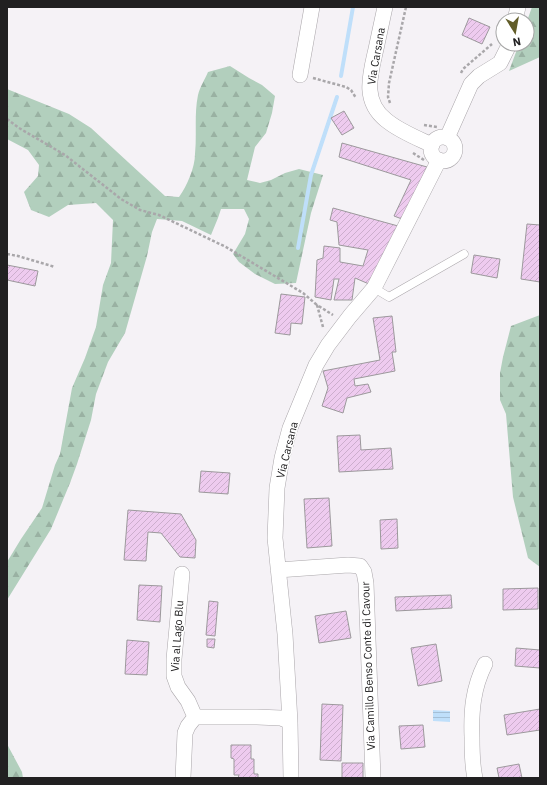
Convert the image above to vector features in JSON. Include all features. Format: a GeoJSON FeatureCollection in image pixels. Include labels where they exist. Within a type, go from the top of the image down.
{"type":"FeatureCollection","features":[{"type":"Feature","properties":{"kind":"street"},"geometry":{"type":"LineString","coordinates":[[300,75],[312,7]]}},
{"type":"Feature","properties":{"kind":"street","name":"Via Carsana"},"geometry":{"type":"LineString","coordinates":[[385,7],[369,81],[372,102],[378,112],[394,126],[432,145]]}},
{"type":"Feature","properties":{"kind":"street"},"geometry":{"type":"LineString","coordinates":[[447,138],[471,84],[479,76],[500,63],[506,52]]}},
{"type":"Feature","properties":{"kind":"street"},"geometry":{"type":"LineString","coordinates":[[443,137],[447,138],[453,142],[454,152],[450,158],[439,160],[432,152],[432,145],[436,140],[443,137]]}},
{"type":"Feature","properties":{"kind":"street","name":"Via Carsana"},"geometry":{"type":"LineString","coordinates":[[291,778],[290,722],[285,634],[275,538],[277,488],[282,458],[290,428],[316,365],[328,345],[374,288],[439,160]]}},
{"type":"Feature","properties":{"kind":"street","name":"Via Camillo Benso Conte di Cavour"},"geometry":{"type":"LineString","coordinates":[[278,570],[360,566],[364,572],[366,582],[373,778]]}},
{"type":"Feature","properties":{"kind":"street","name":"Via al Lago Blu"},"geometry":{"type":"LineString","coordinates":[[182,574],[174,659],[174,676],[178,687],[188,701],[195,717]]}},
{"type":"Feature","properties":{"kind":"street"},"geometry":{"type":"LineString","coordinates":[[475,778],[472,754],[472,710],[477,685],[485,664]]}},
{"type":"Feature","properties":{"kind":"street"},"geometry":{"type":"LineString","coordinates":[[183,778],[185,733],[195,717],[281,718],[290,722]]}},
{"type":"Feature","properties":{"kind":"lane"},"geometry":{"type":"LineString","coordinates":[[374,288],[389,297],[464,254]]}},
{"type":"Feature","properties":{"kind":"path"},"geometry":{"type":"LineString","coordinates":[[392,106],[388,97],[389,83],[406,7]]}},
{"type":"Feature","properties":{"kind":"path"},"geometry":{"type":"LineString","coordinates":[[7,118],[19,128],[65,155],[121,199],[140,210],[159,215],[226,247],[303,293],[345,323]]}},
{"type":"Feature","properties":{"kind":"path"},"geometry":{"type":"LineString","coordinates":[[7,254],[55,267]]}},
{"type":"Feature","properties":{"kind":"path"},"geometry":{"type":"LineString","coordinates":[[318,305],[328,345]]}},
{"type":"Feature","properties":{"kind":"green space"},"geometry":{"type":"Polygon","coordinates":[[[532,7],[540,7],[540,57],[509,71],[516,52],[535,52],[535,12],[530,12],[532,7]]]}},
{"type":"Feature","properties":{"kind":"green space"},"geometry":{"type":"Polygon","coordinates":[[[230,66],[262,85],[275,96],[266,133],[255,147],[247,180],[260,183],[299,169],[323,175],[311,213],[296,283],[275,284],[255,274],[239,262],[233,254],[245,234],[249,219],[244,209],[221,209],[211,235],[182,221],[157,219],[152,232],[147,256],[125,333],[108,362],[96,394],[91,420],[70,483],[51,529],[7,600],[7,562],[42,508],[55,465],[60,454],[72,388],[96,327],[103,285],[111,263],[113,220],[96,203],[68,205],[49,217],[31,210],[24,192],[38,176],[39,165],[28,150],[7,139],[7,89],[69,114],[91,128],[165,196],[179,197],[188,182],[194,165],[196,147],[196,109],[200,89],[208,72],[230,66]]]}},
{"type":"Feature","properties":{"kind":"green space"},"geometry":{"type":"Polygon","coordinates":[[[540,315],[540,567],[528,558],[513,497],[506,414],[500,400],[500,373],[511,326],[540,315]]]}},
{"type":"Feature","properties":{"kind":"green space"},"geometry":{"type":"Polygon","coordinates":[[[7,744],[22,772],[23,778],[7,778],[7,744]]]}},
{"type":"Feature","properties":{"kind":"water"},"geometry":{"type":"Polygon","coordinates":[[[433,710],[450,711],[450,722],[433,721],[433,710]]]}},
{"type":"Feature","properties":{"kind":"building"},"geometry":{"type":"Polygon","coordinates":[[[469,18],[490,27],[482,44],[462,35],[469,18]]]}},
{"type":"Feature","properties":{"kind":"building"},"geometry":{"type":"Polygon","coordinates":[[[344,111],[354,128],[342,135],[331,118],[344,111]]]}},
{"type":"Feature","properties":{"kind":"building"},"geometry":{"type":"Polygon","coordinates":[[[342,143],[427,167],[402,219],[394,216],[411,180],[339,157],[342,143]]]}},
{"type":"Feature","properties":{"kind":"building"},"geometry":{"type":"Polygon","coordinates":[[[333,208],[398,226],[369,284],[355,278],[352,300],[334,300],[339,279],[334,279],[331,300],[315,297],[317,260],[323,258],[324,246],[340,248],[340,262],[363,266],[368,250],[339,245],[337,222],[330,220],[333,208]]]}},
{"type":"Feature","properties":{"kind":"building"},"geometry":{"type":"Polygon","coordinates":[[[527,224],[540,225],[540,282],[521,279],[527,224]]]}},
{"type":"Feature","properties":{"kind":"building"},"geometry":{"type":"Polygon","coordinates":[[[474,255],[500,259],[497,278],[471,273],[474,255]]]}},
{"type":"Feature","properties":{"kind":"building"},"geometry":{"type":"Polygon","coordinates":[[[7,265],[38,271],[35,286],[7,280],[7,265]]]}},
{"type":"Feature","properties":{"kind":"building"},"geometry":{"type":"Polygon","coordinates":[[[281,294],[305,297],[302,324],[291,323],[290,335],[275,333],[281,294]]]}},
{"type":"Feature","properties":{"kind":"building"},"geometry":{"type":"Polygon","coordinates":[[[392,316],[396,352],[392,352],[395,371],[354,379],[355,386],[368,384],[371,392],[347,398],[343,413],[322,406],[328,388],[323,371],[380,360],[373,318],[392,316]]]}},
{"type":"Feature","properties":{"kind":"building"},"geometry":{"type":"Polygon","coordinates":[[[360,435],[361,450],[391,448],[393,469],[339,472],[337,436],[360,435]]]}},
{"type":"Feature","properties":{"kind":"building"},"geometry":{"type":"Polygon","coordinates":[[[201,471],[230,473],[228,494],[199,492],[201,471]]]}},
{"type":"Feature","properties":{"kind":"building"},"geometry":{"type":"Polygon","coordinates":[[[329,498],[332,546],[307,548],[304,499],[329,498]]]}},
{"type":"Feature","properties":{"kind":"building"},"geometry":{"type":"Polygon","coordinates":[[[128,510],[181,514],[196,540],[195,558],[180,557],[161,533],[148,532],[146,561],[124,560],[128,510]]]}},
{"type":"Feature","properties":{"kind":"building"},"geometry":{"type":"Polygon","coordinates":[[[397,519],[398,548],[381,549],[380,520],[397,519]]]}},
{"type":"Feature","properties":{"kind":"building"},"geometry":{"type":"Polygon","coordinates":[[[139,585],[162,586],[160,622],[137,620],[139,585]]]}},
{"type":"Feature","properties":{"kind":"building"},"geometry":{"type":"Polygon","coordinates":[[[538,588],[538,609],[503,610],[503,589],[538,588]]]}},
{"type":"Feature","properties":{"kind":"building"},"geometry":{"type":"Polygon","coordinates":[[[451,595],[452,608],[396,611],[395,597],[451,595]]]}},
{"type":"Feature","properties":{"kind":"building"},"geometry":{"type":"Polygon","coordinates":[[[209,601],[218,602],[215,636],[206,635],[209,601]]]}},
{"type":"Feature","properties":{"kind":"building"},"geometry":{"type":"Polygon","coordinates":[[[346,611],[351,638],[319,643],[315,616],[346,611]]]}},
{"type":"Feature","properties":{"kind":"building"},"geometry":{"type":"Polygon","coordinates":[[[207,639],[215,639],[214,648],[207,647],[207,639]]]}},
{"type":"Feature","properties":{"kind":"building"},"geometry":{"type":"Polygon","coordinates":[[[127,640],[149,642],[147,675],[125,674],[127,640]]]}},
{"type":"Feature","properties":{"kind":"building"},"geometry":{"type":"Polygon","coordinates":[[[436,644],[442,681],[418,686],[411,648],[436,644]]]}},
{"type":"Feature","properties":{"kind":"building"},"geometry":{"type":"Polygon","coordinates":[[[516,648],[540,650],[540,668],[515,666],[516,648]]]}},
{"type":"Feature","properties":{"kind":"building"},"geometry":{"type":"Polygon","coordinates":[[[322,704],[343,705],[341,761],[320,760],[322,704]]]}},
{"type":"Feature","properties":{"kind":"building"},"geometry":{"type":"Polygon","coordinates":[[[540,709],[540,730],[507,735],[504,715],[540,709]]]}},
{"type":"Feature","properties":{"kind":"building"},"geometry":{"type":"Polygon","coordinates":[[[423,725],[425,747],[401,749],[399,726],[423,725]]]}},
{"type":"Feature","properties":{"kind":"building"},"geometry":{"type":"Polygon","coordinates":[[[231,745],[251,745],[251,759],[254,759],[254,774],[258,774],[258,778],[238,778],[239,775],[234,775],[234,759],[231,758],[231,745]]]}},
{"type":"Feature","properties":{"kind":"building"},"geometry":{"type":"Polygon","coordinates":[[[342,763],[363,763],[363,778],[342,778],[342,763]]]}},
{"type":"Feature","properties":{"kind":"building"},"geometry":{"type":"Polygon","coordinates":[[[519,764],[522,778],[499,778],[497,768],[519,764]]]}},
{"type":"Feature","properties":{"kind":"waterway"},"geometry":{"type":"LineString","coordinates":[[341,76],[353,7]]}},
{"type":"Feature","properties":{"kind":"waterway"},"geometry":{"type":"LineString","coordinates":[[298,248],[311,175],[337,97]]}}]}
